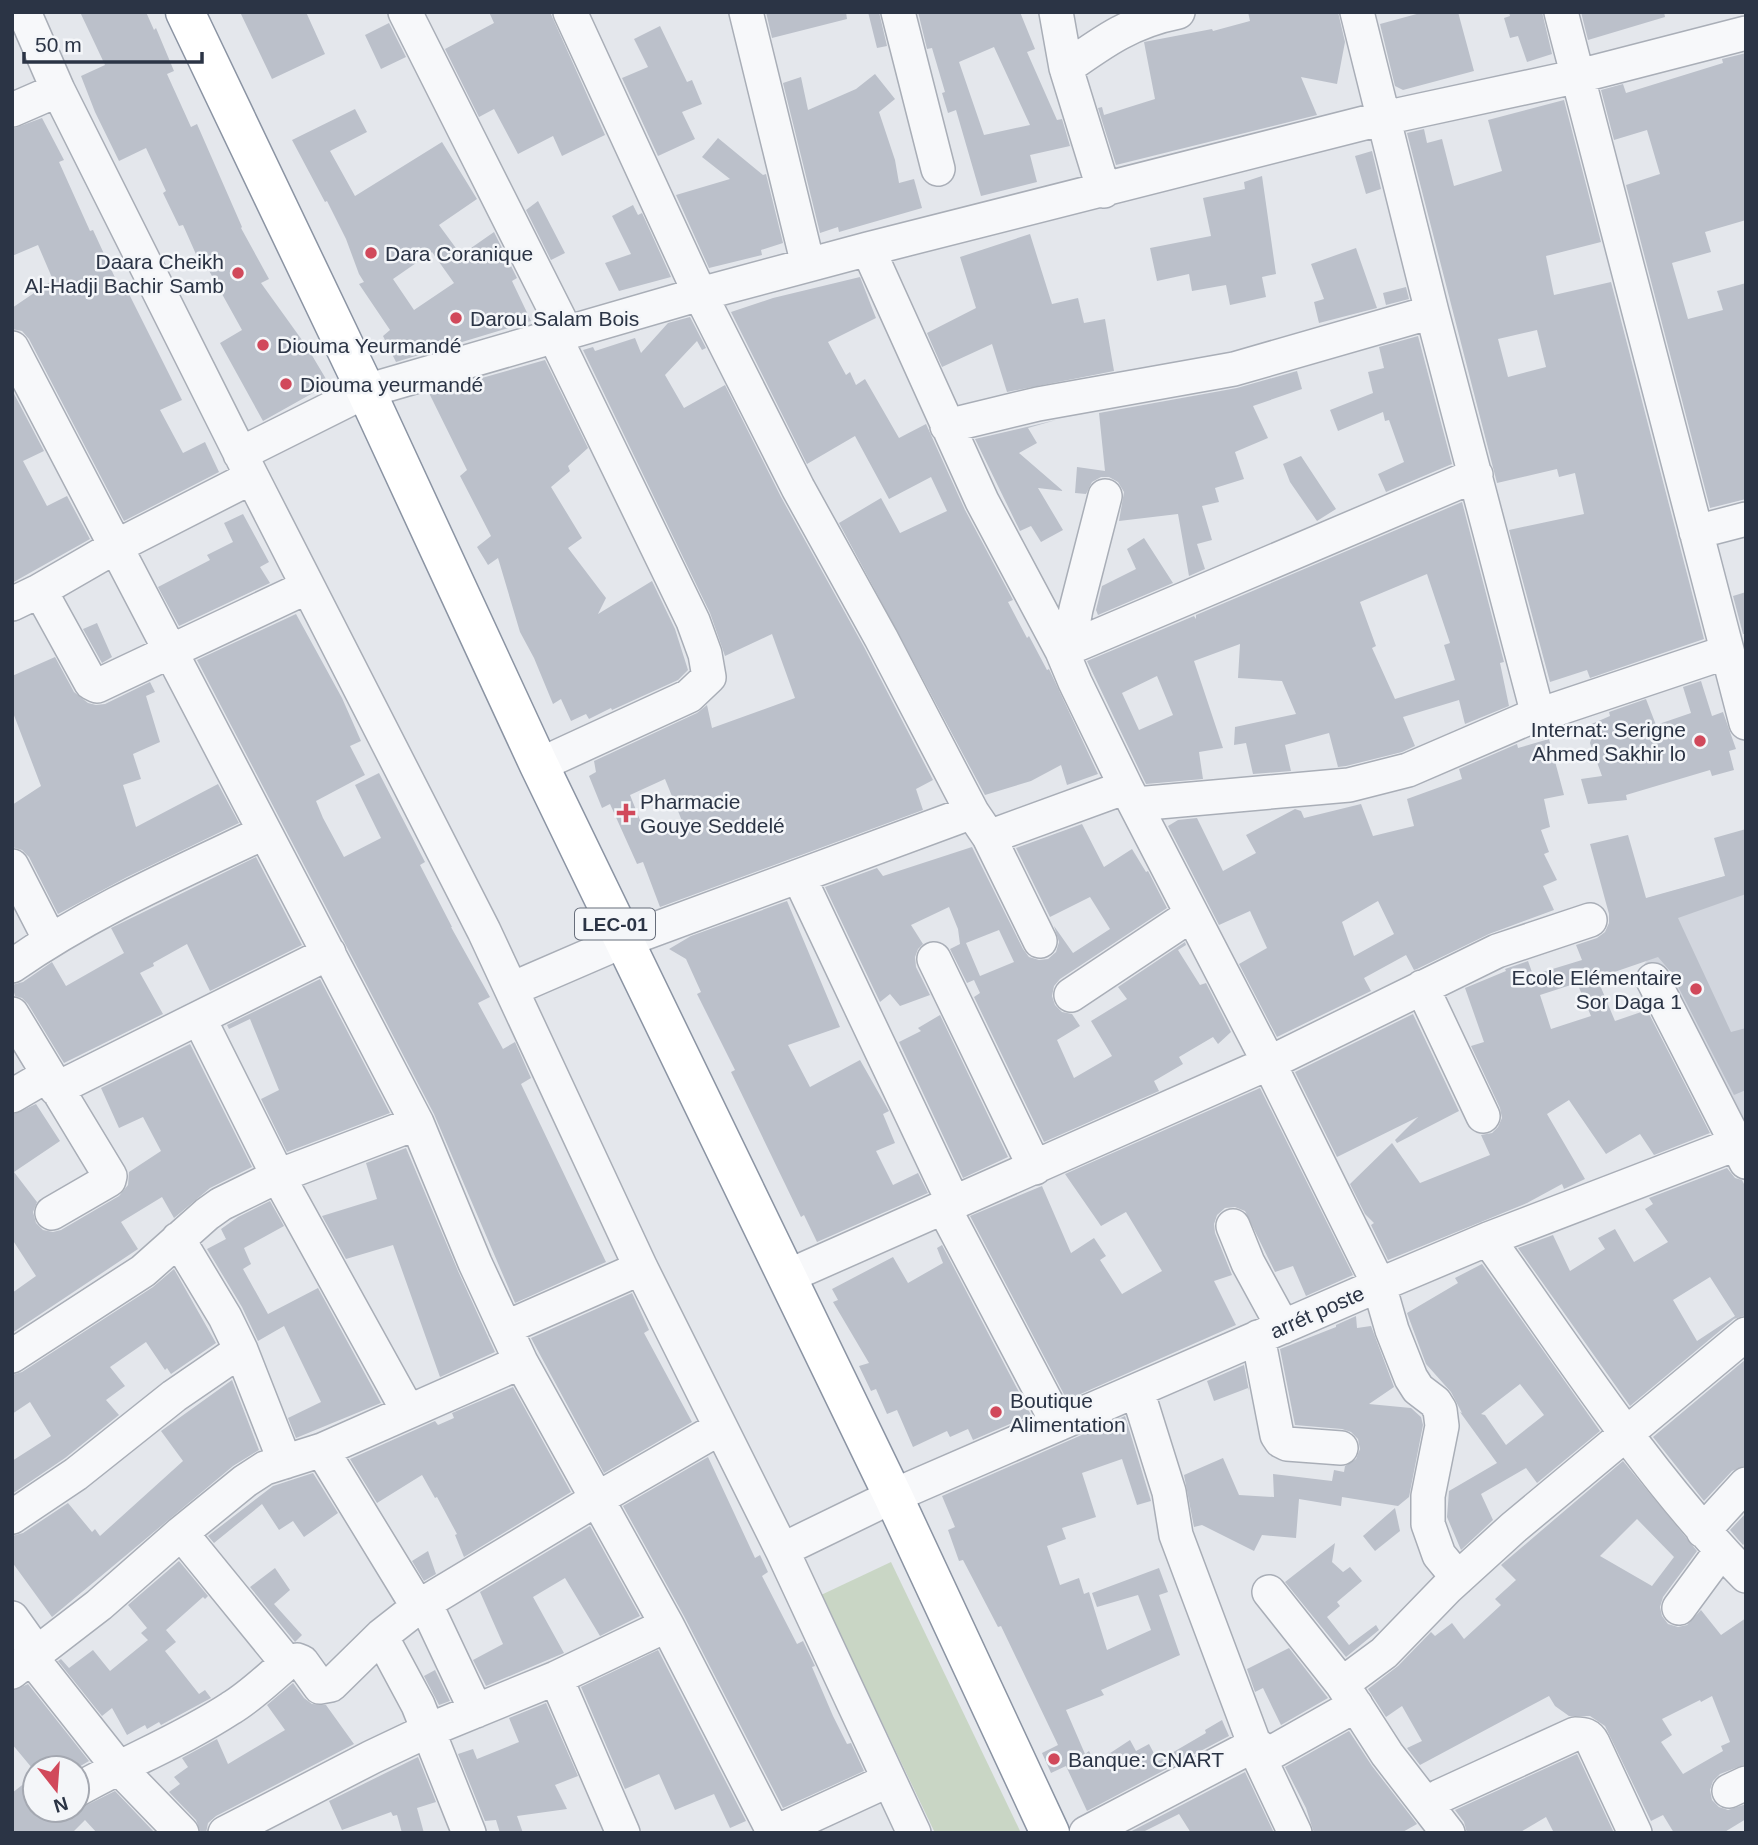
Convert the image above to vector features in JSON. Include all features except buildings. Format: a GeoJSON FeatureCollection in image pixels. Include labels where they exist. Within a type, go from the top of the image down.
{"type":"FeatureCollection","features":[{"type":"Feature","properties":{"kind":"highway","name":"LEC-01"},"geometry":{"type":"LineString","coordinates":[[185,12],[366,391],[539,765],[893,1496],[1050,1833]]}},
{"type":"Feature","properties":{"kind":"street"},"geometry":{"type":"LineString","coordinates":[[24,12],[58,90],[512,989],[641,1268],[782,1550],[914,1833]]}},
{"type":"Feature","properties":{"kind":"street"},"geometry":{"type":"LineString","coordinates":[[405,12],[560,334],[693,621],[705,654],[709,677],[689,696],[539,765]]}},
{"type":"Feature","properties":{"kind":"street"},"geometry":{"type":"LineString","coordinates":[[746,12],[808,265]]}},
{"type":"Feature","properties":{"kind":"street"},"geometry":{"type":"LineString","coordinates":[[898,12],[938,169]]}},
{"type":"Feature","properties":{"kind":"street"},"geometry":{"type":"LineString","coordinates":[[1056,12],[1066,68],[1104,191]]}},
{"type":"Feature","properties":{"kind":"street"},"geometry":{"type":"LineString","coordinates":[[1066,68],[1118,32],[1152,18],[1178,12]]}},
{"type":"Feature","properties":{"kind":"street"},"geometry":{"type":"LineString","coordinates":[[1357,12],[1432,312],[1538,715]]}},
{"type":"Feature","properties":{"kind":"street"},"geometry":{"type":"LineString","coordinates":[[1561,12],[1746,723]]}},
{"type":"Feature","properties":{"kind":"street"},"geometry":{"type":"LineString","coordinates":[[583,16],[700,294],[797,488],[881,638],[1040,941]]}},
{"type":"Feature","properties":{"kind":"street"},"geometry":{"type":"LineString","coordinates":[[25,598],[115,547],[366,391],[700,294],[868,249],[1384,118],[1579,76],[1746,33]]}},
{"type":"Feature","properties":{"kind":"street"},"geometry":{"type":"LineString","coordinates":[[12,110],[58,90]]}},
{"type":"Feature","properties":{"kind":"street"},"geometry":{"type":"LineString","coordinates":[[868,249],[982,501],[1069,648]]}},
{"type":"Feature","properties":{"kind":"street"},"geometry":{"type":"LineString","coordinates":[[947,426],[1038,404],[1234,369],[1432,312]]}},
{"type":"Feature","properties":{"kind":"street"},"geometry":{"type":"LineString","coordinates":[[12,348],[417,1123],[521,1362],[667,1625],[774,1833],[889,1780]]}},
{"type":"Feature","properties":{"kind":"street"},"geometry":{"type":"LineString","coordinates":[[1069,648],[1476,475]]}},
{"type":"Feature","properties":{"kind":"street"},"geometry":{"type":"LineString","coordinates":[[1105,496],[1076,609],[1069,648],[1075,682],[1379,1284],[1392,1330],[1411,1378],[1418,1389],[1435,1402],[1443,1418],[1428,1496],[1428,1524],[1439,1555],[1458,1578]]}},
{"type":"Feature","properties":{"kind":"street"},"geometry":{"type":"LineString","coordinates":[[1696,532],[1746,519]]}},
{"type":"Feature","properties":{"kind":"street"},"geometry":{"type":"LineString","coordinates":[[25,598],[42,594],[93,685],[307,587]]}},
{"type":"Feature","properties":{"kind":"street"},"geometry":{"type":"LineString","coordinates":[[512,989],[623,941],[799,877],[981,825],[1131,795],[1349,785],[1376,779],[1408,770],[1538,715],[1727,652]]}},
{"type":"Feature","properties":{"kind":"street"},"geometry":{"type":"LineString","coordinates":[[12,966],[50,940],[93,916],[265,832]]}},
{"type":"Feature","properties":{"kind":"street"},"geometry":{"type":"LineString","coordinates":[[12,866],[50,940]]}},
{"type":"Feature","properties":{"kind":"street"},"geometry":{"type":"LineString","coordinates":[[799,877],[949,1206],[1058,1424]]}},
{"type":"Feature","properties":{"kind":"street"},"geometry":{"type":"LineString","coordinates":[[1071,995],[1191,915]]}},
{"type":"Feature","properties":{"kind":"street"},"geometry":{"type":"LineString","coordinates":[[786,1277],[1269,1063],[1497,951],[1590,920]]}},
{"type":"Feature","properties":{"kind":"street"},"geometry":{"type":"LineString","coordinates":[[12,1096],[52,1082],[199,1018],[329,953]]}},
{"type":"Feature","properties":{"kind":"street"},"geometry":{"type":"LineString","coordinates":[[934,959],[1035,1168]]}},
{"type":"Feature","properties":{"kind":"street"},"geometry":{"type":"LineString","coordinates":[[1653,980],[1743,1149]]}},
{"type":"Feature","properties":{"kind":"street"},"geometry":{"type":"LineString","coordinates":[[1422,987],[1483,1116]]}},
{"type":"Feature","properties":{"kind":"street"},"geometry":{"type":"LineString","coordinates":[[12,1014],[110,1176],[109,1180],[52,1213]]}},
{"type":"Feature","properties":{"kind":"street"},"geometry":{"type":"LineString","coordinates":[[199,1018],[278,1176],[408,1410]]}},
{"type":"Feature","properties":{"kind":"street"},"geometry":{"type":"LineString","coordinates":[[12,1356],[143,1271],[221,1204],[278,1176],[417,1123]]}},
{"type":"Feature","properties":{"kind":"street","name":"arrét poste"},"geometry":{"type":"LineString","coordinates":[[782,1550],[893,1496],[1379,1284],[1488,1239],[1743,1149]]}},
{"type":"Feature","properties":{"kind":"street"},"geometry":{"type":"LineString","coordinates":[[1233,1226],[1271,1332],[1277,1435],[1287,1444],[1341,1448]]}},
{"type":"Feature","properties":{"kind":"street"},"geometry":{"type":"LineString","coordinates":[[178,1239],[201,1274],[241,1350],[285,1462]]}},
{"type":"Feature","properties":{"kind":"street"},"geometry":{"type":"LineString","coordinates":[[1488,1239],[1625,1433],[1712,1541],[1746,1576]]}},
{"type":"Feature","properties":{"kind":"street"},"geometry":{"type":"LineString","coordinates":[[505,1328],[641,1268]]}},
{"type":"Feature","properties":{"kind":"street"},"geometry":{"type":"LineString","coordinates":[[1086,1833],[1258,1752],[1349,1695],[1384,1653],[1458,1578],[1625,1433],[1746,1334]]}},
{"type":"Feature","properties":{"kind":"street"},"geometry":{"type":"LineString","coordinates":[[12,1517],[76,1474],[174,1396],[241,1350]]}},
{"type":"Feature","properties":{"kind":"street"},"geometry":{"type":"LineString","coordinates":[[27,1661],[99,1605],[245,1481],[265,1468],[322,1450],[521,1362]]}},
{"type":"Feature","properties":{"kind":"street"},"geometry":{"type":"LineString","coordinates":[[1137,1390],[1172,1503],[1176,1535],[1258,1752],[1295,1833]]}},
{"type":"Feature","properties":{"kind":"street"},"geometry":{"type":"LineString","coordinates":[[91,1782],[167,1745],[233,1707],[293,1660],[302,1662],[320,1687],[326,1688],[382,1636],[421,1605],[720,1428]]}},
{"type":"Feature","properties":{"kind":"street"},"geometry":{"type":"LineString","coordinates":[[322,1450],[421,1605],[476,1711]]}},
{"type":"Feature","properties":{"kind":"street"},"geometry":{"type":"LineString","coordinates":[[1679,1608],[1712,1541],[1746,1484]]}},
{"type":"Feature","properties":{"kind":"street"},"geometry":{"type":"LineString","coordinates":[[181,1533],[286,1663]]}},
{"type":"Feature","properties":{"kind":"street"},"geometry":{"type":"LineString","coordinates":[[1269,1592],[1349,1695],[1431,1822],[1494,1770],[1575,1734],[1581,1734],[1590,1738],[1635,1833]]}},
{"type":"Feature","properties":{"kind":"street"},"geometry":{"type":"LineString","coordinates":[[12,1618],[27,1661],[118,1767],[182,1833]]}},
{"type":"Feature","properties":{"kind":"street"},"geometry":{"type":"LineString","coordinates":[[225,1833],[280,1820],[351,1767],[429,1730],[556,1678],[667,1625]]}},
{"type":"Feature","properties":{"kind":"street"},"geometry":{"type":"LineString","coordinates":[[382,1636],[429,1730],[470,1833]]}},
{"type":"Feature","properties":{"kind":"street"},"geometry":{"type":"LineString","coordinates":[[556,1678],[623,1833]]}},
{"type":"Feature","properties":{"kind":"shaded area","name":"Ecole Elémentaire Sor Daga 1"},"geometry":{"type":"Polygon","coordinates":[[[1746,870],[1746,1117],[1717,1129],[1640,971],[1647,960],[1648,898],[1746,870]]]}},
{"type":"Feature","properties":{"kind":"green space"},"geometry":{"type":"Polygon","coordinates":[[[891,1562],[1021,1833],[935,1833],[821,1595],[891,1562]]]}},
{"type":"Feature","properties":{"kind":"place","name":"Dara Coranique"},"geometry":{"type":"Point","coordinates":[371,253]}},
{"type":"Feature","properties":{"kind":"place","name":"Daara Cheikh Al-Hadji Bachir Samb"},"geometry":{"type":"Point","coordinates":[238,273]}},
{"type":"Feature","properties":{"kind":"place","name":"Darou Salam Bois"},"geometry":{"type":"Point","coordinates":[456,318]}},
{"type":"Feature","properties":{"kind":"place","name":"Diouma Yeurmandé"},"geometry":{"type":"Point","coordinates":[263,345]}},
{"type":"Feature","properties":{"kind":"place","name":"Diouma yeurmandé"},"geometry":{"type":"Point","coordinates":[286,384]}},
{"type":"Feature","properties":{"kind":"place","name":"Internat: Serigne Ahmed Sakhir lo"},"geometry":{"type":"Point","coordinates":[1700,741]}},
{"type":"Feature","properties":{"kind":"place","name":"Pharmacie Gouye Seddelé"},"geometry":{"type":"Point","coordinates":[626,813]}},
{"type":"Feature","properties":{"kind":"place","name":"Ecole Elémentaire Sor Daga 1"},"geometry":{"type":"Point","coordinates":[1696,989]}},
{"type":"Feature","properties":{"kind":"place","name":"Boutique Alimentation"},"geometry":{"type":"Point","coordinates":[996,1412]}},
{"type":"Feature","properties":{"kind":"place","name":"Banque: CNART"},"geometry":{"type":"Point","coordinates":[1054,1759]}}]}
